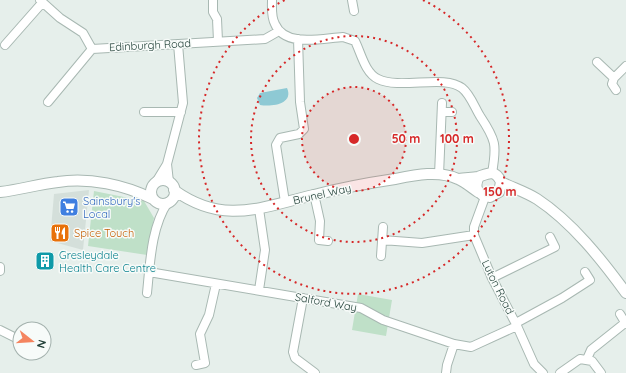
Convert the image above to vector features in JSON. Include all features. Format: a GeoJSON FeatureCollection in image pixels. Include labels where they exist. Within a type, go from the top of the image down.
{"type":"FeatureCollection","features":[{"type":"Feature","properties":{"kind":"street"},"geometry":{"type":"LineString","coordinates":[[213,0],[213,12],[217,19],[218,41]]}},
{"type":"Feature","properties":{"kind":"street"},"geometry":{"type":"LineString","coordinates":[[272,0],[273,20],[279,31],[298,40],[343,37],[355,41],[370,73],[377,79],[392,84],[421,82],[451,84],[463,89],[491,133],[496,148],[492,173]]}},
{"type":"Feature","properties":{"kind":"street"},"geometry":{"type":"LineString","coordinates":[[352,0],[354,12]]}},
{"type":"Feature","properties":{"kind":"street"},"geometry":{"type":"LineString","coordinates":[[5,45],[41,2],[60,18],[83,33],[92,49],[48,102]]}},
{"type":"Feature","properties":{"kind":"street","name":"Edinburgh Road"},"geometry":{"type":"LineString","coordinates":[[92,49],[264,39],[279,31]]}},
{"type":"Feature","properties":{"kind":"street"},"geometry":{"type":"LineString","coordinates":[[285,202],[276,145],[280,138],[299,134],[304,129],[299,94],[298,40]]}},
{"type":"Feature","properties":{"kind":"street"},"geometry":{"type":"LineString","coordinates":[[160,214],[151,192],[167,164],[183,103],[178,44]]}},
{"type":"Feature","properties":{"kind":"street"},"geometry":{"type":"LineString","coordinates":[[597,62],[614,78]]}},
{"type":"Feature","properties":{"kind":"street"},"geometry":{"type":"LineString","coordinates":[[616,90],[612,85],[614,78],[626,66]]}},
{"type":"Feature","properties":{"kind":"street"},"geometry":{"type":"LineString","coordinates":[[439,175],[442,103]]}},
{"type":"Feature","properties":{"kind":"street"},"geometry":{"type":"LineString","coordinates":[[144,112],[181,112]]}},
{"type":"Feature","properties":{"kind":"street"},"geometry":{"type":"LineString","coordinates":[[442,112],[452,112]]}},
{"type":"Feature","properties":{"kind":"street"},"geometry":{"type":"LineString","coordinates":[[147,293],[149,272],[160,214],[170,201],[172,186],[167,164]]}},
{"type":"Feature","properties":{"kind":"street"},"geometry":{"type":"LineString","coordinates":[[382,240],[422,243],[474,235],[474,227],[482,195],[476,185],[480,177],[486,173],[492,173],[497,176],[501,182],[530,195],[550,208],[584,242],[626,293]]}},
{"type":"Feature","properties":{"kind":"street","name":"Brunel Way"},"geometry":{"type":"LineString","coordinates":[[172,186],[187,199],[204,206],[224,210],[259,209],[314,194],[418,174],[439,175],[459,179],[480,177]]}},
{"type":"Feature","properties":{"kind":"street","name":"Brunel Way"},"geometry":{"type":"LineString","coordinates":[[459,179],[482,195]]}},
{"type":"Feature","properties":{"kind":"street"},"geometry":{"type":"LineString","coordinates":[[0,192],[72,180],[92,181],[136,190],[161,204],[170,201]]}},
{"type":"Feature","properties":{"kind":"street"},"geometry":{"type":"LineString","coordinates":[[136,190],[164,180],[172,186]]}},
{"type":"Feature","properties":{"kind":"street"},"geometry":{"type":"LineString","coordinates":[[496,195],[500,190],[501,182]]}},
{"type":"Feature","properties":{"kind":"street"},"geometry":{"type":"LineString","coordinates":[[0,197],[11,191]]}},
{"type":"Feature","properties":{"kind":"street"},"geometry":{"type":"LineString","coordinates":[[482,195],[490,197],[519,191]]}},
{"type":"Feature","properties":{"kind":"street"},"geometry":{"type":"LineString","coordinates":[[314,194],[320,221],[319,240],[328,241]]}},
{"type":"Feature","properties":{"kind":"street","name":"Brunel Way"},"geometry":{"type":"LineString","coordinates":[[170,201],[187,199]]}},
{"type":"Feature","properties":{"kind":"street"},"geometry":{"type":"LineString","coordinates":[[259,209],[265,250],[259,290]]}},
{"type":"Feature","properties":{"kind":"street"},"geometry":{"type":"LineString","coordinates":[[381,256],[383,227]]}},
{"type":"Feature","properties":{"kind":"street","name":"Luton Road"},"geometry":{"type":"LineString","coordinates":[[474,235],[492,278],[517,325],[534,364],[543,373]]}},
{"type":"Feature","properties":{"kind":"street"},"geometry":{"type":"LineString","coordinates":[[492,278],[555,247],[550,237]]}},
{"type":"Feature","properties":{"kind":"street","name":"Salford Way"},"geometry":{"type":"LineString","coordinates":[[149,272],[361,308],[383,320],[454,344],[471,347],[517,325],[590,280],[585,272]]}},
{"type":"Feature","properties":{"kind":"street"},"geometry":{"type":"LineString","coordinates":[[196,365],[205,363],[200,334],[209,315],[216,284]]}},
{"type":"Feature","properties":{"kind":"street"},"geometry":{"type":"LineString","coordinates":[[303,298],[293,352],[295,358],[315,373]]}},
{"type":"Feature","properties":{"kind":"street"},"geometry":{"type":"LineString","coordinates":[[587,359],[591,350],[626,323],[620,314]]}},
{"type":"Feature","properties":{"kind":"street"},"geometry":{"type":"LineString","coordinates":[[0,330],[12,336]]}},
{"type":"Feature","properties":{"kind":"street"},"geometry":{"type":"LineString","coordinates":[[446,373],[454,344]]}},
{"type":"Feature","properties":{"kind":"street"},"geometry":{"type":"LineString","coordinates":[[560,373],[580,359],[592,361],[601,373]]}},
{"type":"Feature","properties":{"kind":"shaded area"},"geometry":{"type":"Polygon","coordinates":[[[89,190],[83,250],[50,241],[54,194],[89,190]]]}},
{"type":"Feature","properties":{"kind":"green space"},"geometry":{"type":"Polygon","coordinates":[[[94,191],[144,201],[154,218],[147,255],[88,246],[94,191]]]}},
{"type":"Feature","properties":{"kind":"green space"},"geometry":{"type":"Polygon","coordinates":[[[358,294],[392,300],[386,336],[352,330],[358,294]]]}},
{"type":"Feature","properties":{"kind":"water"},"geometry":{"type":"Polygon","coordinates":[[[287,88],[288,93],[285,101],[276,105],[260,105],[257,98],[260,93],[287,88]]]}},
{"type":"Feature","properties":{"kind":"place","name":"Sainsbury's Local"},"geometry":{"type":"Point","coordinates":[69,207]}},
{"type":"Feature","properties":{"kind":"place","name":"Spice Touch"},"geometry":{"type":"Point","coordinates":[60,233]}},
{"type":"Feature","properties":{"kind":"place","name":"Gresleydale Health Care Centre"},"geometry":{"type":"Point","coordinates":[45,261]}}]}
